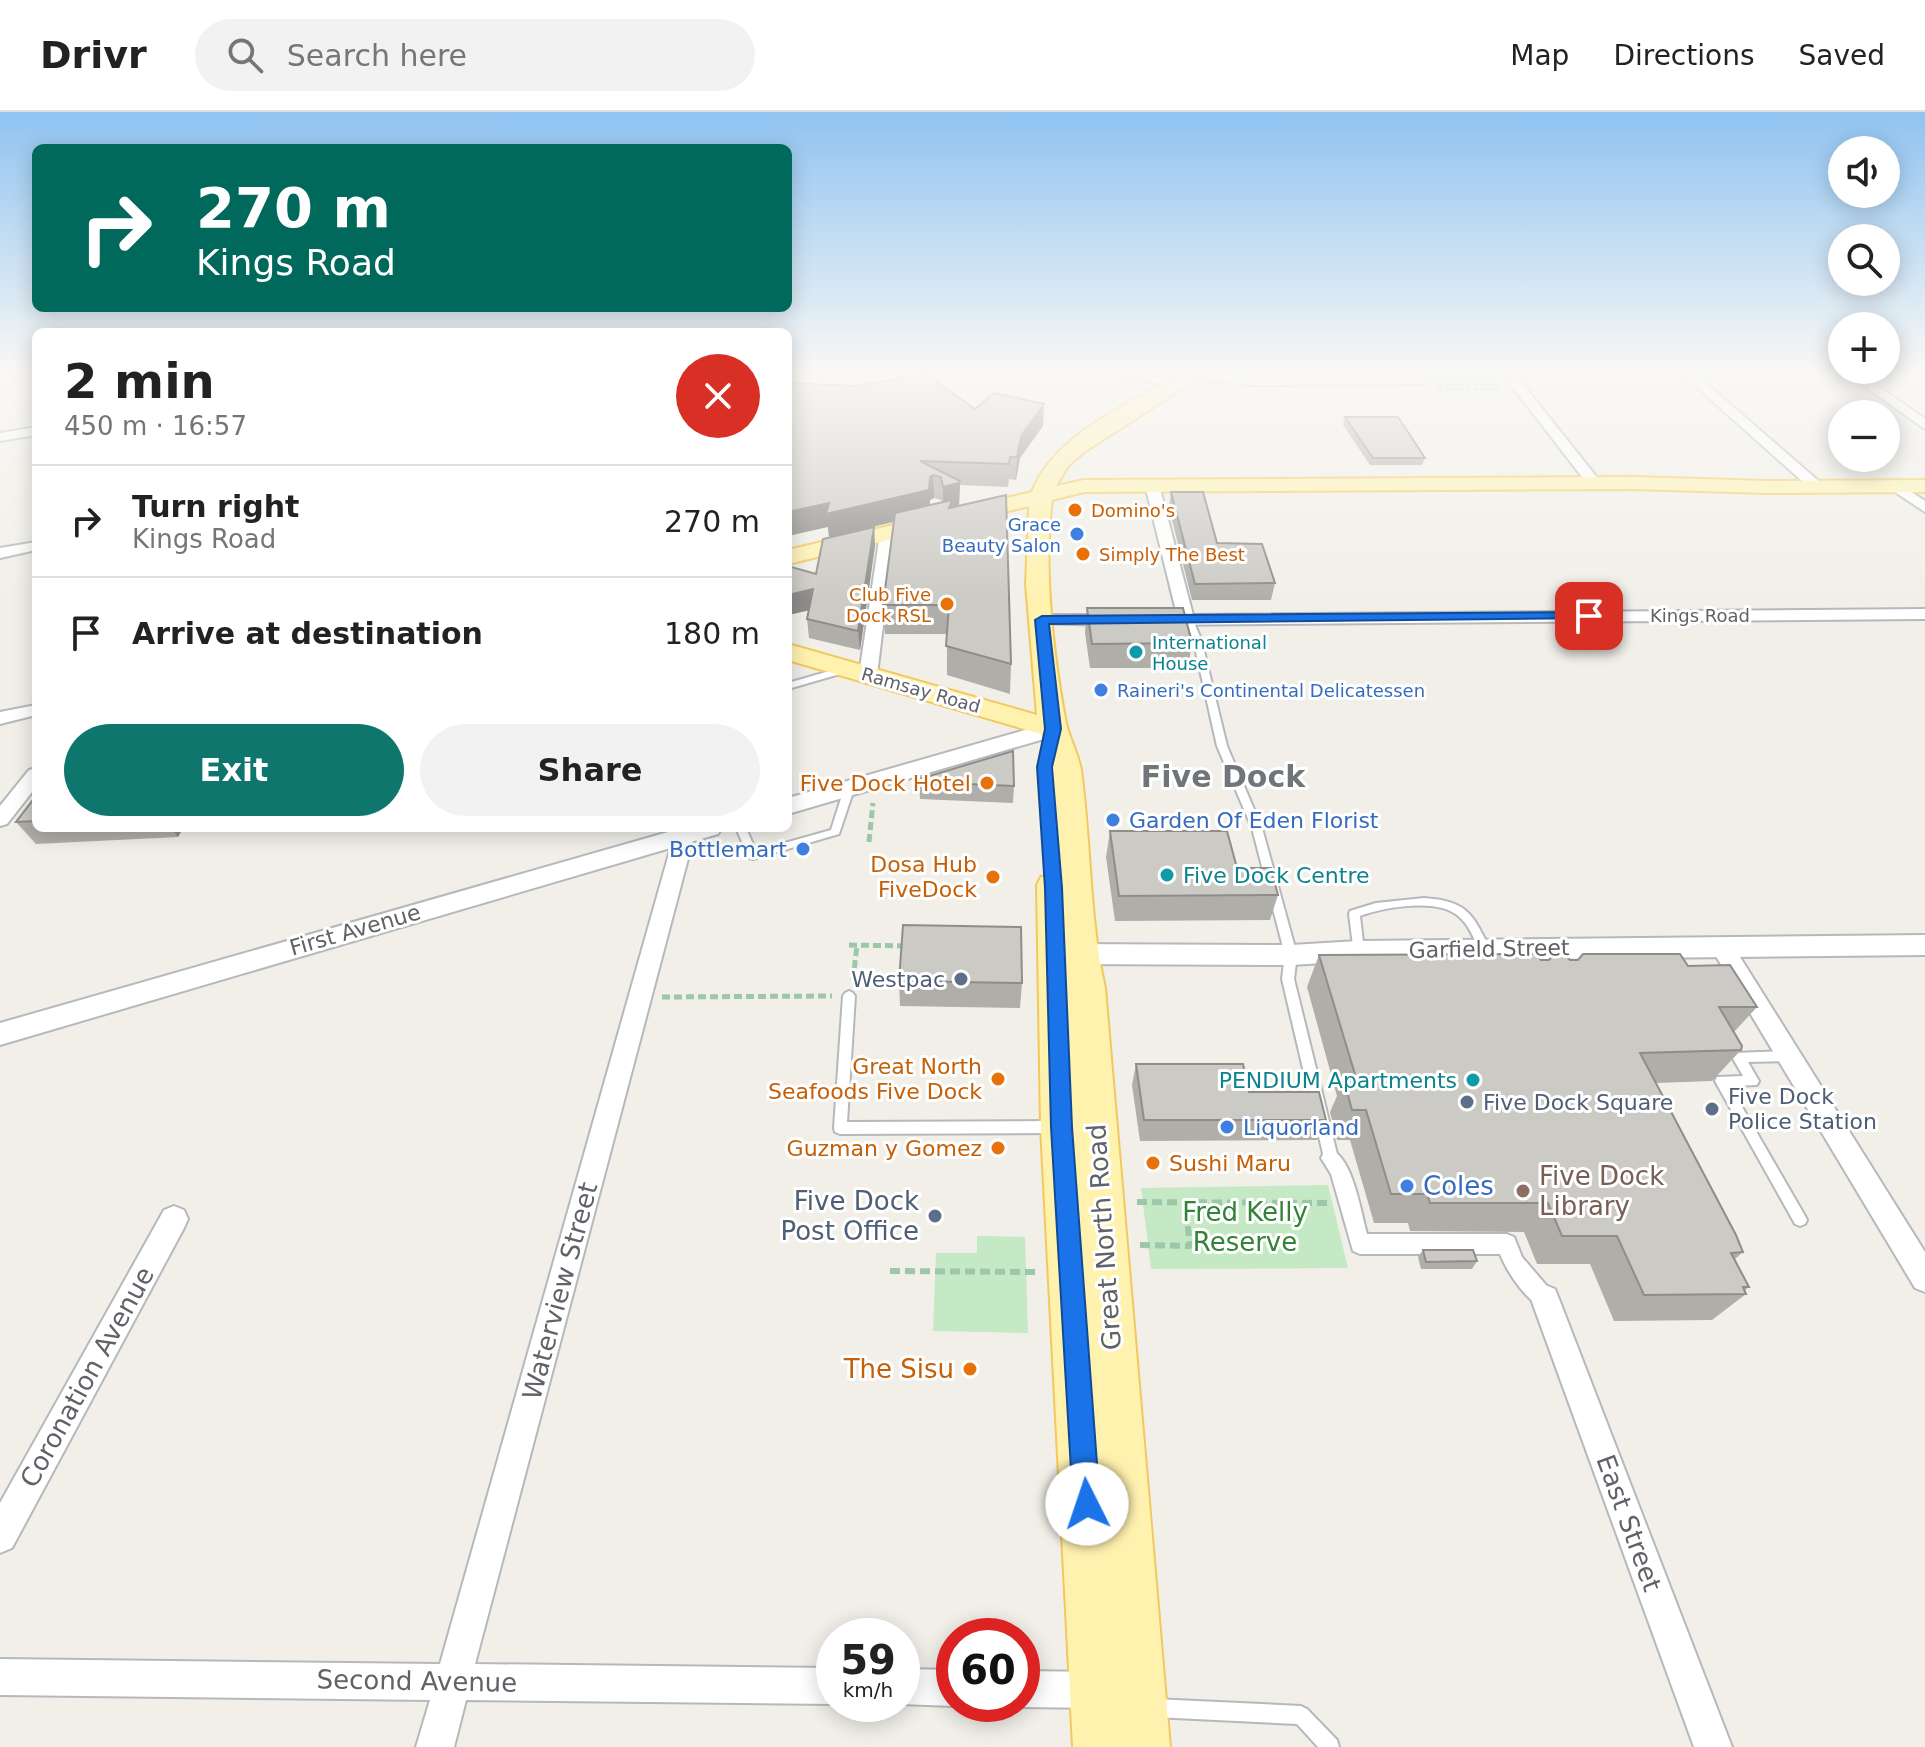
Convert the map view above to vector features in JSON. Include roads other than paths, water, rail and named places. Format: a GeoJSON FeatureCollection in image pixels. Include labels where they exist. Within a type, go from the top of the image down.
{"type":"FeatureCollection","features":[{"type":"Feature","properties":{"kind":"main road","name":"Great North Road"},"geometry":{"type":"LineString","coordinates":[[1079,448],[1060,462],[1047,478],[1041,496],[1038,557],[1053,729],[1045,767],[1053,888],[1067,955],[1088,1003],[1123,1717]]}},
{"type":"Feature","properties":{"kind":"main road"},"geometry":{"type":"LineString","coordinates":[[792,556],[887,534],[940,515],[1084,486],[1594,483],[1925,486]]}},
{"type":"Feature","properties":{"kind":"main road","name":"Ramsay Road"},"geometry":{"type":"LineString","coordinates":[[792,653],[1053,729]]}},
{"type":"Feature","properties":{"kind":"main road","name":"Great North Road"},"geometry":{"type":"LineString","coordinates":[[1067,955],[1061,1127],[1123,1717]]}},
{"type":"Feature","properties":{"kind":"street"},"geometry":{"type":"LineString","coordinates":[[1567,448],[1594,483]]}},
{"type":"Feature","properties":{"kind":"street"},"geometry":{"type":"LineString","coordinates":[[1773,448],[1817,487]]}},
{"type":"Feature","properties":{"kind":"street"},"geometry":{"type":"LineString","coordinates":[[1152,485],[1183,612],[1189,620]]}},
{"type":"Feature","properties":{"kind":"street"},"geometry":{"type":"LineString","coordinates":[[1897,487],[1925,508]]}},
{"type":"Feature","properties":{"kind":"street"},"geometry":{"type":"LineString","coordinates":[[858,672],[887,534]]}},
{"type":"Feature","properties":{"kind":"street"},"geometry":{"type":"LineString","coordinates":[[0,553],[32,547]]}},
{"type":"Feature","properties":{"kind":"street","name":"Kings Road"},"geometry":{"type":"LineString","coordinates":[[1042,620],[1925,614]]}},
{"type":"Feature","properties":{"kind":"street"},"geometry":{"type":"LineString","coordinates":[[0,718],[32,711]]}},
{"type":"Feature","properties":{"kind":"street"},"geometry":{"type":"LineString","coordinates":[[792,805],[1053,729]]}},
{"type":"Feature","properties":{"kind":"street"},"geometry":{"type":"LineString","coordinates":[[0,819],[32,779]]}},
{"type":"Feature","properties":{"kind":"street","name":"First Avenue"},"geometry":{"type":"LineString","coordinates":[[0,1034],[697,832]]}},
{"type":"Feature","properties":{"kind":"street","name":"Waterview Street"},"geometry":{"type":"LineString","coordinates":[[435,1747],[684,836]]}},
{"type":"Feature","properties":{"kind":"street","name":"Garfield Street"},"geometry":{"type":"LineString","coordinates":[[1067,955],[1291,955],[1358,951],[1516,953],[1925,945]]}},
{"type":"Feature","properties":{"kind":"street"},"geometry":{"type":"LineString","coordinates":[[1722,947],[1925,1278]]}},
{"type":"Feature","properties":{"kind":"street"},"geometry":{"type":"LineString","coordinates":[[1331,1158],[1340,1171],[1360,1244],[1507,1244],[1514,1263],[1545,1299]]}},
{"type":"Feature","properties":{"kind":"street","name":"Coronation Avenue"},"geometry":{"type":"LineString","coordinates":[[0,1536],[174,1219]]}},
{"type":"Feature","properties":{"kind":"street","name":"East Street"},"geometry":{"type":"LineString","coordinates":[[1545,1299],[1713,1747]]}},
{"type":"Feature","properties":{"kind":"street","name":"Second Avenue"},"geometry":{"type":"LineString","coordinates":[[0,1677],[816,1686]]}},
{"type":"Feature","properties":{"kind":"street"},"geometry":{"type":"LineString","coordinates":[[1040,1694],[1123,1717]]}},
{"type":"Feature","properties":{"kind":"lane"},"geometry":{"type":"LineString","coordinates":[[1189,620],[1197,639],[1222,746],[1257,828],[1291,955],[1288,979],[1331,1158]]}},
{"type":"Feature","properties":{"kind":"lane"},"geometry":{"type":"LineString","coordinates":[[792,686],[858,672]]}},
{"type":"Feature","properties":{"kind":"lane"},"geometry":{"type":"LineString","coordinates":[[743,832],[753,855],[835,832],[849,789]]}},
{"type":"Feature","properties":{"kind":"lane"},"geometry":{"type":"LineString","coordinates":[[1358,951],[1354,914],[1370,906],[1432,903],[1458,908],[1472,924],[1516,953]]}},
{"type":"Feature","properties":{"kind":"lane"},"geometry":{"type":"LineString","coordinates":[[849,996],[840,1128],[1061,1127]]}},
{"type":"Feature","properties":{"kind":"lane"},"geometry":{"type":"LineString","coordinates":[[1789,1056],[1738,1057],[1753,1081],[1721,1081],[1800,1220]]}},
{"type":"Feature","properties":{"kind":"lane"},"geometry":{"type":"LineString","coordinates":[[1123,1717],[1301,1715],[1330,1747]]}},
{"type":"Feature","properties":{"kind":"place","name":"Domino's"},"geometry":{"type":"Point","coordinates":[1075,510]}},
{"type":"Feature","properties":{"kind":"place","name":"Grace Beauty Salon"},"geometry":{"type":"Point","coordinates":[1077,534]}},
{"type":"Feature","properties":{"kind":"place","name":"Simply The Best"},"geometry":{"type":"Point","coordinates":[1083,554]}},
{"type":"Feature","properties":{"kind":"place","name":"Club Five Dock RSL"},"geometry":{"type":"Point","coordinates":[947,604]}},
{"type":"Feature","properties":{"kind":"place","name":"International House"},"geometry":{"type":"Point","coordinates":[1136,652]}},
{"type":"Feature","properties":{"kind":"place","name":"Raineri's Continental Delicatessen"},"geometry":{"type":"Point","coordinates":[1101,690]}},
{"type":"Feature","properties":{"kind":"place","name":"Five Dock Hotel"},"geometry":{"type":"Point","coordinates":[987,783]}},
{"type":"Feature","properties":{"kind":"place","name":"Garden Of Eden Florist"},"geometry":{"type":"Point","coordinates":[1113,820]}},
{"type":"Feature","properties":{"kind":"place","name":"Bottlemart"},"geometry":{"type":"Point","coordinates":[803,849]}},
{"type":"Feature","properties":{"kind":"place","name":"Five Dock Centre"},"geometry":{"type":"Point","coordinates":[1167,875]}},
{"type":"Feature","properties":{"kind":"place","name":"Dosa Hub FiveDock"},"geometry":{"type":"Point","coordinates":[993,877]}},
{"type":"Feature","properties":{"kind":"place","name":"Westpac"},"geometry":{"type":"Point","coordinates":[961,979]}},
{"type":"Feature","properties":{"kind":"place","name":"Great North Seafoods Five Dock"},"geometry":{"type":"Point","coordinates":[998,1079]}},
{"type":"Feature","properties":{"kind":"place","name":"PENDIUM Apartments"},"geometry":{"type":"Point","coordinates":[1473,1080]}},
{"type":"Feature","properties":{"kind":"place","name":"Five Dock Square"},"geometry":{"type":"Point","coordinates":[1467,1102]}},
{"type":"Feature","properties":{"kind":"place","name":"Five Dock Police Station"},"geometry":{"type":"Point","coordinates":[1712,1109]}},
{"type":"Feature","properties":{"kind":"place","name":"Liquorland"},"geometry":{"type":"Point","coordinates":[1227,1127]}},
{"type":"Feature","properties":{"kind":"place","name":"Guzman y Gomez"},"geometry":{"type":"Point","coordinates":[998,1148]}},
{"type":"Feature","properties":{"kind":"place","name":"Sushi Maru"},"geometry":{"type":"Point","coordinates":[1153,1163]}},
{"type":"Feature","properties":{"kind":"place","name":"Coles"},"geometry":{"type":"Point","coordinates":[1407,1186]}},
{"type":"Feature","properties":{"kind":"place","name":"Five Dock Library"},"geometry":{"type":"Point","coordinates":[1523,1191]}},
{"type":"Feature","properties":{"kind":"place","name":"Five Dock Post Office"},"geometry":{"type":"Point","coordinates":[935,1216]}},
{"type":"Feature","properties":{"kind":"place","name":"The Sisu"},"geometry":{"type":"Point","coordinates":[970,1369]}},
{"type":"Feature","properties":{"kind":"district","name":"Five Dock"},"geometry":{"type":"Point","coordinates":[1223,776]}},
{"type":"Feature","properties":{"kind":"park label","name":"Fred Kelly Reserve"},"geometry":{"type":"Point","coordinates":[1245,1227]}}]}
